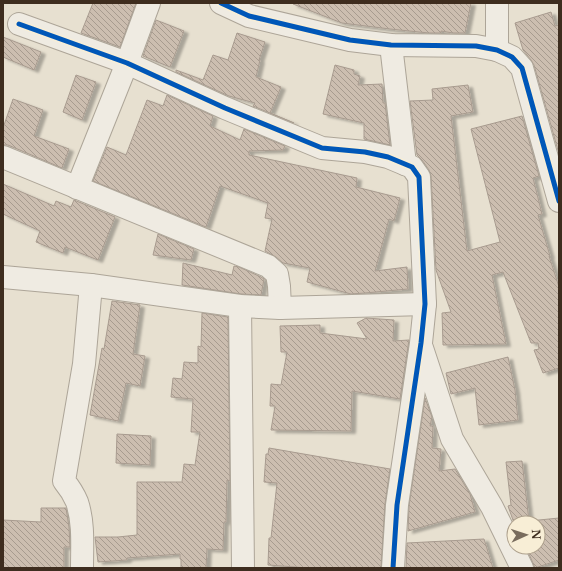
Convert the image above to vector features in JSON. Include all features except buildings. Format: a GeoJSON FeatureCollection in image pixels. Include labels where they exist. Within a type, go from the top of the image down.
{"type":"FeatureCollection","features":[{"type":"Feature","properties":{"kind":"street"},"geometry":{"type":"LineString","coordinates":[[77,188],[127,63],[149,3]]}},
{"type":"Feature","properties":{"kind":"street"},"geometry":{"type":"LineString","coordinates":[[221,3],[249,16],[350,40],[391,45],[476,46],[497,50],[512,57],[522,68],[558,192]]}},
{"type":"Feature","properties":{"kind":"street"},"geometry":{"type":"LineString","coordinates":[[497,3],[497,50]]}},
{"type":"Feature","properties":{"kind":"street"},"geometry":{"type":"LineString","coordinates":[[19,24],[127,63],[226,108],[322,148],[365,152],[388,157],[412,167],[419,177],[425,304],[421,343],[397,505],[393,568]]}},
{"type":"Feature","properties":{"kind":"street"},"geometry":{"type":"LineString","coordinates":[[391,45],[405,164]]}},
{"type":"Feature","properties":{"kind":"street"},"geometry":{"type":"LineString","coordinates":[[3,157],[268,266],[276,274],[279,286],[280,308]]}},
{"type":"Feature","properties":{"kind":"street"},"geometry":{"type":"LineString","coordinates":[[3,277],[91,285],[240,306],[280,308],[425,304]]}},
{"type":"Feature","properties":{"kind":"street"},"geometry":{"type":"LineString","coordinates":[[82,568],[82,522],[70,488],[64,481],[84,364],[91,285]]}},
{"type":"Feature","properties":{"kind":"street"},"geometry":{"type":"LineString","coordinates":[[240,306],[243,568]]}},
{"type":"Feature","properties":{"kind":"street"},"geometry":{"type":"LineString","coordinates":[[421,343],[452,439],[492,507],[522,568]]}},
{"type":"Feature","properties":{"kind":"cycle path"},"geometry":{"type":"LineString","coordinates":[[221,3],[249,16],[350,40],[391,45],[476,46],[497,50],[512,57],[522,68],[559,201]]}},
{"type":"Feature","properties":{"kind":"cycle path"},"geometry":{"type":"LineString","coordinates":[[19,24],[127,63],[225,108],[322,148],[365,152],[388,157],[412,167],[419,177],[425,304],[421,343],[397,505],[393,568]]}}]}
